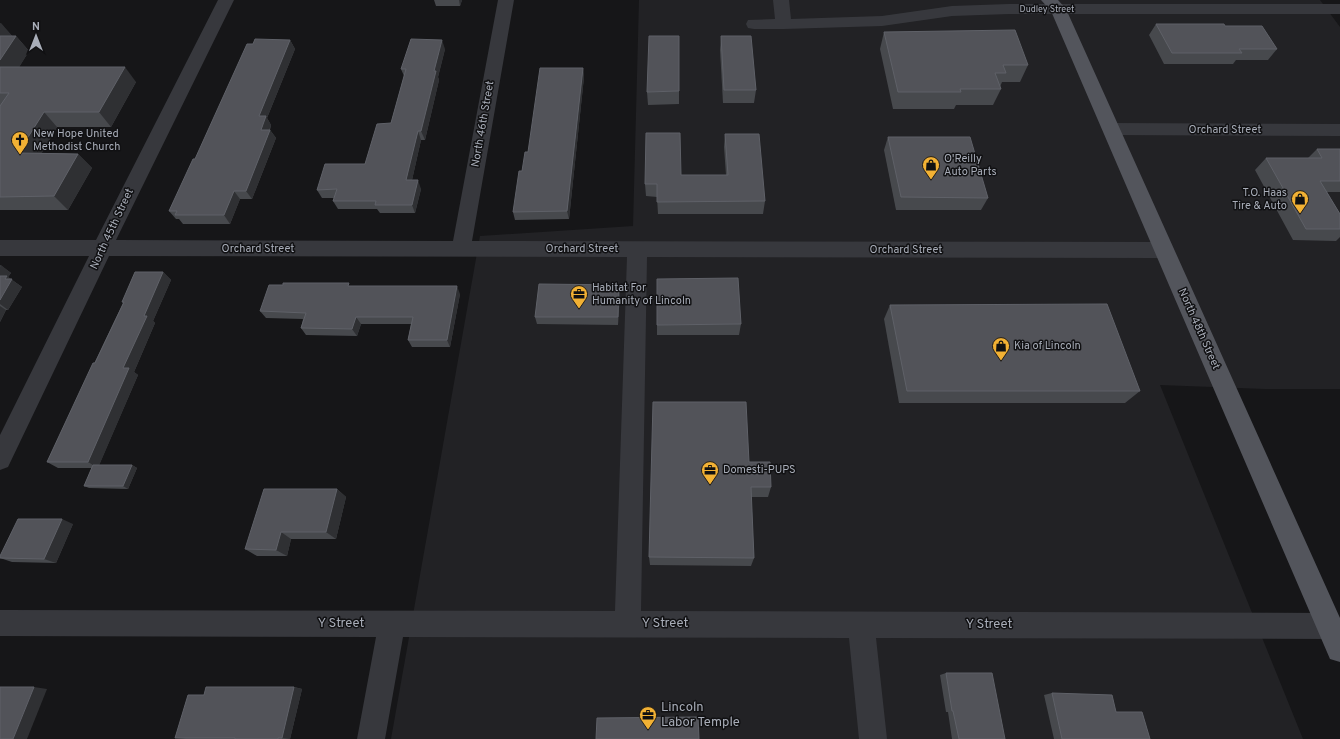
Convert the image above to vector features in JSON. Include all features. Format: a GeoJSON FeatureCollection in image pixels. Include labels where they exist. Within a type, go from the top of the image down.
{"type":"FeatureCollection","features":[{"type":"Feature","properties":{"kind":"main road","name":"North 48th Street"},"geometry":{"type":"LineString","coordinates":[[1055,3],[1335,638]]}},
{"type":"Feature","properties":{"kind":"street","name":"North 45th Street"},"geometry":{"type":"LineString","coordinates":[[0,459],[113,223],[226,0]]}},
{"type":"Feature","properties":{"kind":"street","name":"North 46th Street"},"geometry":{"type":"LineString","coordinates":[[461,249],[506,0]]}},
{"type":"Feature","properties":{"kind":"street"},"geometry":{"type":"LineString","coordinates":[[782,0],[784,24]]}},
{"type":"Feature","properties":{"kind":"street","name":"Dudley Street"},"geometry":{"type":"LineString","coordinates":[[754,24],[843,23],[874,21],[960,11],[1055,3],[1288,4],[1340,9]]}},
{"type":"Feature","properties":{"kind":"street","name":"Orchard Street"},"geometry":{"type":"LineString","coordinates":[[1111,130],[1340,130]]}},
{"type":"Feature","properties":{"kind":"street","name":"Orchard Street"},"geometry":{"type":"LineString","coordinates":[[0,248],[1164,250]]}},
{"type":"Feature","properties":{"kind":"street"},"geometry":{"type":"LineString","coordinates":[[628,625],[637,249]]}},
{"type":"Feature","properties":{"kind":"street","name":"Y Street"},"geometry":{"type":"LineString","coordinates":[[0,623],[861,625],[1335,638]]}},
{"type":"Feature","properties":{"kind":"street"},"geometry":{"type":"LineString","coordinates":[[371,739],[392,624]]}},
{"type":"Feature","properties":{"kind":"street"},"geometry":{"type":"LineString","coordinates":[[861,625],[873,739]]}},
{"type":"Feature","properties":{"kind":"shaded area"},"geometry":{"type":"Polygon","coordinates":[[[639,0],[1320,0],[1340,27],[1340,389],[1265,389],[1160,385],[1303,739],[391,739],[480,236],[633,226],[639,0]]]}},
{"type":"Feature","properties":{"kind":"building"},"geometry":{"type":"Polygon","coordinates":[[[1156,24],[1224,24],[1225,26],[1262,26],[1277,49],[1239,49],[1242,53],[1172,53],[1156,24]]]}},
{"type":"Feature","properties":{"kind":"building"},"geometry":{"type":"Polygon","coordinates":[[[1015,30],[1028,65],[1003,65],[1006,73],[995,73],[1001,89],[960,89],[961,92],[898,92],[884,32],[1015,30]]]}},
{"type":"Feature","properties":{"kind":"building"},"geometry":{"type":"Polygon","coordinates":[[[0,36],[16,36],[0,60],[0,36]]]}},
{"type":"Feature","properties":{"kind":"building"},"geometry":{"type":"Polygon","coordinates":[[[649,36],[679,36],[679,91],[647,92],[649,36]]]}},
{"type":"Feature","properties":{"kind":"building"},"geometry":{"type":"Polygon","coordinates":[[[721,36],[751,36],[756,90],[724,90],[721,36]]]}},
{"type":"Feature","properties":{"kind":"building"},"geometry":{"type":"Polygon","coordinates":[[[255,39],[290,40],[259,116],[266,116],[261,130],[270,130],[246,191],[234,191],[224,215],[175,215],[177,211],[169,211],[193,159],[195,159],[247,44],[253,44],[255,39]]]}},
{"type":"Feature","properties":{"kind":"building"},"geometry":{"type":"Polygon","coordinates":[[[411,39],[442,40],[421,131],[418,131],[406,180],[418,180],[412,205],[375,205],[376,201],[333,201],[337,189],[317,190],[325,164],[365,164],[377,124],[391,123],[406,69],[401,69],[411,39]]]}},
{"type":"Feature","properties":{"kind":"building"},"geometry":{"type":"Polygon","coordinates":[[[0,67],[125,67],[99,112],[44,112],[18,153],[78,154],[54,196],[0,197],[0,106],[9,93],[0,93],[0,67]]]}},
{"type":"Feature","properties":{"kind":"building"},"geometry":{"type":"Polygon","coordinates":[[[540,68],[583,68],[567,211],[513,212],[519,171],[522,171],[525,152],[528,152],[540,68]]]}},
{"type":"Feature","properties":{"kind":"building"},"geometry":{"type":"Polygon","coordinates":[[[646,133],[680,133],[681,175],[728,175],[725,134],[759,134],[765,201],[657,202],[657,184],[645,184],[646,133]]]}},
{"type":"Feature","properties":{"kind":"building","name":"O'Reilly Auto Parts"},"geometry":{"type":"Polygon","coordinates":[[[888,137],[970,137],[988,198],[901,197],[888,137]]]}},
{"type":"Feature","properties":{"kind":"building"},"geometry":{"type":"Polygon","coordinates":[[[1317,149],[1340,149],[1340,181],[1320,181],[1340,214],[1340,229],[1306,229],[1266,158],[1322,158],[1317,149]]]}},
{"type":"Feature","properties":{"kind":"building"},"geometry":{"type":"Polygon","coordinates":[[[135,272],[163,272],[144,316],[147,316],[123,368],[129,368],[88,462],[47,462],[93,363],[95,363],[124,302],[122,302],[135,272]]]}},
{"type":"Feature","properties":{"kind":"building"},"geometry":{"type":"Polygon","coordinates":[[[0,276],[7,276],[5,279],[12,279],[0,300],[0,276]]]}},
{"type":"Feature","properties":{"kind":"building"},"geometry":{"type":"Polygon","coordinates":[[[738,278],[741,324],[657,325],[657,279],[738,278]]]}},
{"type":"Feature","properties":{"kind":"building"},"geometry":{"type":"Polygon","coordinates":[[[283,283],[349,283],[348,286],[457,286],[447,340],[408,340],[413,317],[356,317],[352,329],[301,328],[306,313],[260,311],[269,285],[283,285],[283,283]]]}},
{"type":"Feature","properties":{"kind":"building","name":"Habitat For Humanity of Lincoln"},"geometry":{"type":"Polygon","coordinates":[[[539,284],[619,285],[618,317],[535,317],[539,284]]]}},
{"type":"Feature","properties":{"kind":"building","name":"Kia of Lincoln"},"geometry":{"type":"Polygon","coordinates":[[[1107,304],[1140,391],[907,391],[890,305],[1107,304]]]}},
{"type":"Feature","properties":{"kind":"building","name":"Domesti-PUPS"},"geometry":{"type":"Polygon","coordinates":[[[653,402],[746,402],[749,462],[770,462],[771,487],[751,487],[754,558],[649,557],[653,402]]]}},
{"type":"Feature","properties":{"kind":"building"},"geometry":{"type":"Polygon","coordinates":[[[93,465],[132,465],[123,486],[84,486],[93,465]]]}},
{"type":"Feature","properties":{"kind":"building"},"geometry":{"type":"Polygon","coordinates":[[[264,489],[337,489],[326,532],[281,532],[276,550],[245,549],[264,489]]]}},
{"type":"Feature","properties":{"kind":"building"},"geometry":{"type":"Polygon","coordinates":[[[18,519],[62,519],[44,559],[0,558],[18,519]]]}},
{"type":"Feature","properties":{"kind":"building"},"geometry":{"type":"Polygon","coordinates":[[[946,673],[992,673],[1005,739],[959,739],[952,711],[946,673]]]}},
{"type":"Feature","properties":{"kind":"building"},"geometry":{"type":"Polygon","coordinates":[[[0,687],[34,687],[13,739],[0,739],[0,687]]]}},
{"type":"Feature","properties":{"kind":"building"},"geometry":{"type":"Polygon","coordinates":[[[206,687],[294,687],[282,738],[175,738],[188,695],[204,695],[206,687]]]}},
{"type":"Feature","properties":{"kind":"building"},"geometry":{"type":"Polygon","coordinates":[[[1052,693],[1112,695],[1116,712],[1142,712],[1150,739],[1062,739],[1052,693]]]}},
{"type":"Feature","properties":{"kind":"building","name":"Lincoln Labor Temple"},"geometry":{"type":"Polygon","coordinates":[[[698,717],[699,739],[596,739],[597,718],[698,717]]]}},
{"type":"Feature","properties":{"kind":"place","name":"New Hope United Methodist Church"},"geometry":{"type":"Point","coordinates":[20,155]}},
{"type":"Feature","properties":{"kind":"place","name":"O'Reilly Auto Parts"},"geometry":{"type":"Point","coordinates":[931,180]}},
{"type":"Feature","properties":{"kind":"place","name":"T.O. Haas Tire & Auto"},"geometry":{"type":"Point","coordinates":[1300,214]}},
{"type":"Feature","properties":{"kind":"place","name":"Habitat For Humanity of Lincoln"},"geometry":{"type":"Point","coordinates":[579,309]}},
{"type":"Feature","properties":{"kind":"place","name":"Kia of Lincoln"},"geometry":{"type":"Point","coordinates":[1001,361]}},
{"type":"Feature","properties":{"kind":"place","name":"Domesti-PUPS"},"geometry":{"type":"Point","coordinates":[710,485]}},
{"type":"Feature","properties":{"kind":"place","name":"Lincoln Labor Temple"},"geometry":{"type":"Point","coordinates":[648,730]}}]}
